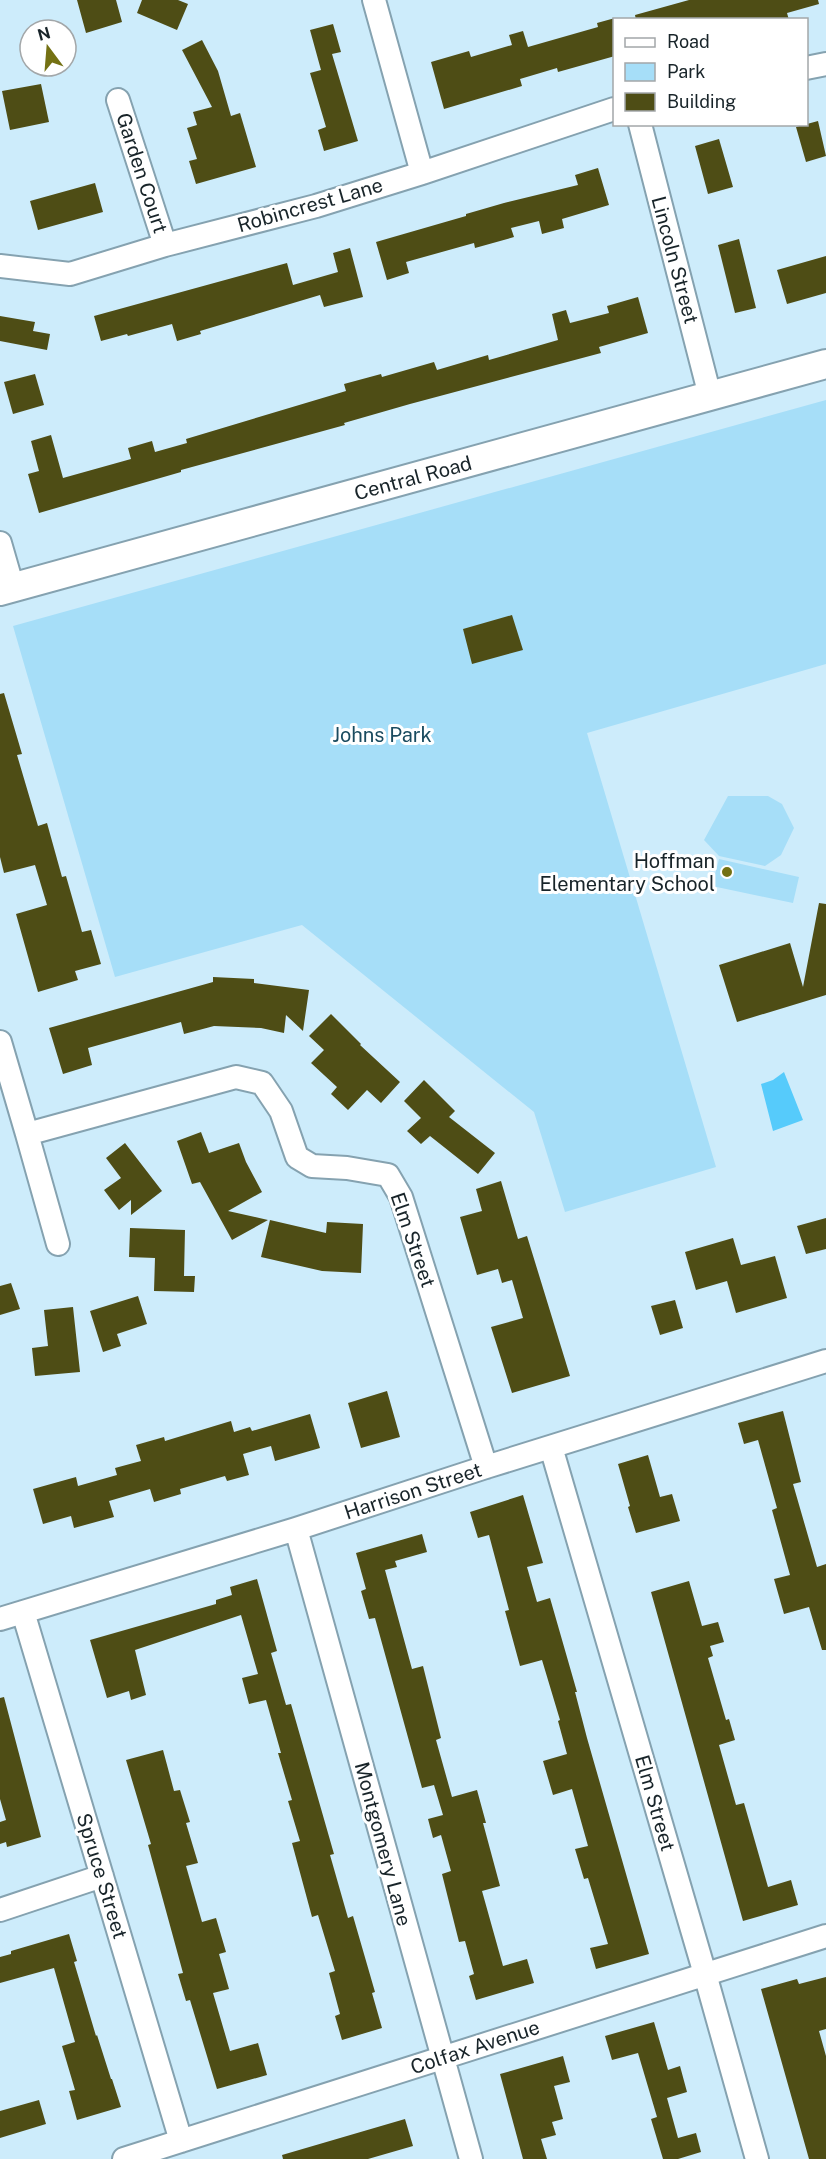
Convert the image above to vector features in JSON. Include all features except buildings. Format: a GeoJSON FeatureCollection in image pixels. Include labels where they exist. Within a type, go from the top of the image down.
{"type":"FeatureCollection","features":[{"type":"Feature","properties":{"kind":"main road","name":"Central Road"},"geometry":{"type":"LineString","coordinates":[[6,589],[826,364]]}},
{"type":"Feature","properties":{"kind":"street"},"geometry":{"type":"LineString","coordinates":[[374,0],[422,173]]}},
{"type":"Feature","properties":{"kind":"street"},"geometry":{"type":"LineString","coordinates":[[808,68],[826,64]]}},
{"type":"Feature","properties":{"kind":"street","name":"Garden Court"},"geometry":{"type":"LineString","coordinates":[[118,100],[165,245]]}},
{"type":"Feature","properties":{"kind":"street","name":"Robincrest Lane"},"geometry":{"type":"LineString","coordinates":[[0,266],[70,274],[165,245],[316,206],[613,110]]}},
{"type":"Feature","properties":{"kind":"street","name":"Lincoln Street"},"geometry":{"type":"LineString","coordinates":[[641,126],[710,396]]}},
{"type":"Feature","properties":{"kind":"street"},"geometry":{"type":"LineString","coordinates":[[0,543],[6,589]]}},
{"type":"Feature","properties":{"kind":"street"},"geometry":{"type":"LineString","coordinates":[[0,1042],[58,1244]]}},
{"type":"Feature","properties":{"kind":"street","name":"Elm Street"},"geometry":{"type":"LineString","coordinates":[[27,1134],[236,1077],[262,1083],[281,1111],[297,1157],[312,1166],[347,1168],[388,1175],[401,1197],[486,1467]]}},
{"type":"Feature","properties":{"kind":"street","name":"Harrison Street"},"geometry":{"type":"LineString","coordinates":[[0,1619],[825,1364]]}},
{"type":"Feature","properties":{"kind":"street","name":"Elm Street"},"geometry":{"type":"LineString","coordinates":[[551,1447],[757,2159]]}},
{"type":"Feature","properties":{"kind":"street","name":"Montgomery Lane"},"geometry":{"type":"LineString","coordinates":[[296,1529],[471,2159]]}},
{"type":"Feature","properties":{"kind":"street","name":"Spruce Street"},"geometry":{"type":"LineString","coordinates":[[22,1612],[181,2141]]}},
{"type":"Feature","properties":{"kind":"street"},"geometry":{"type":"LineString","coordinates":[[0,1910],[102,1876]]}},
{"type":"Feature","properties":{"kind":"street","name":"Colfax Avenue"},"geometry":{"type":"LineString","coordinates":[[124,2159],[826,1936]]}},
{"type":"Feature","properties":{"kind":"green space","name":"Johns Park"},"geometry":{"type":"Polygon","coordinates":[[[826,400],[826,664],[587,733],[716,1167],[565,1212],[534,1112],[302,925],[115,977],[13,626],[826,400]]]}},
{"type":"Feature","properties":{"kind":"green space"},"geometry":{"type":"Polygon","coordinates":[[[728,796],[768,796],[782,804],[794,828],[781,855],[765,866],[719,856],[704,840],[728,796]]]}},
{"type":"Feature","properties":{"kind":"green space"},"geometry":{"type":"Polygon","coordinates":[[[719,859],[799,877],[793,903],[712,886],[719,859]]]}},
{"type":"Feature","properties":{"kind":"water"},"geometry":{"type":"Polygon","coordinates":[[[784,1072],[803,1120],[773,1131],[761,1084],[773,1080],[784,1072]]]}},
{"type":"Feature","properties":{"kind":"place","name":"Hoffman Elementary School"},"geometry":{"type":"Point","coordinates":[727,872]}}]}
